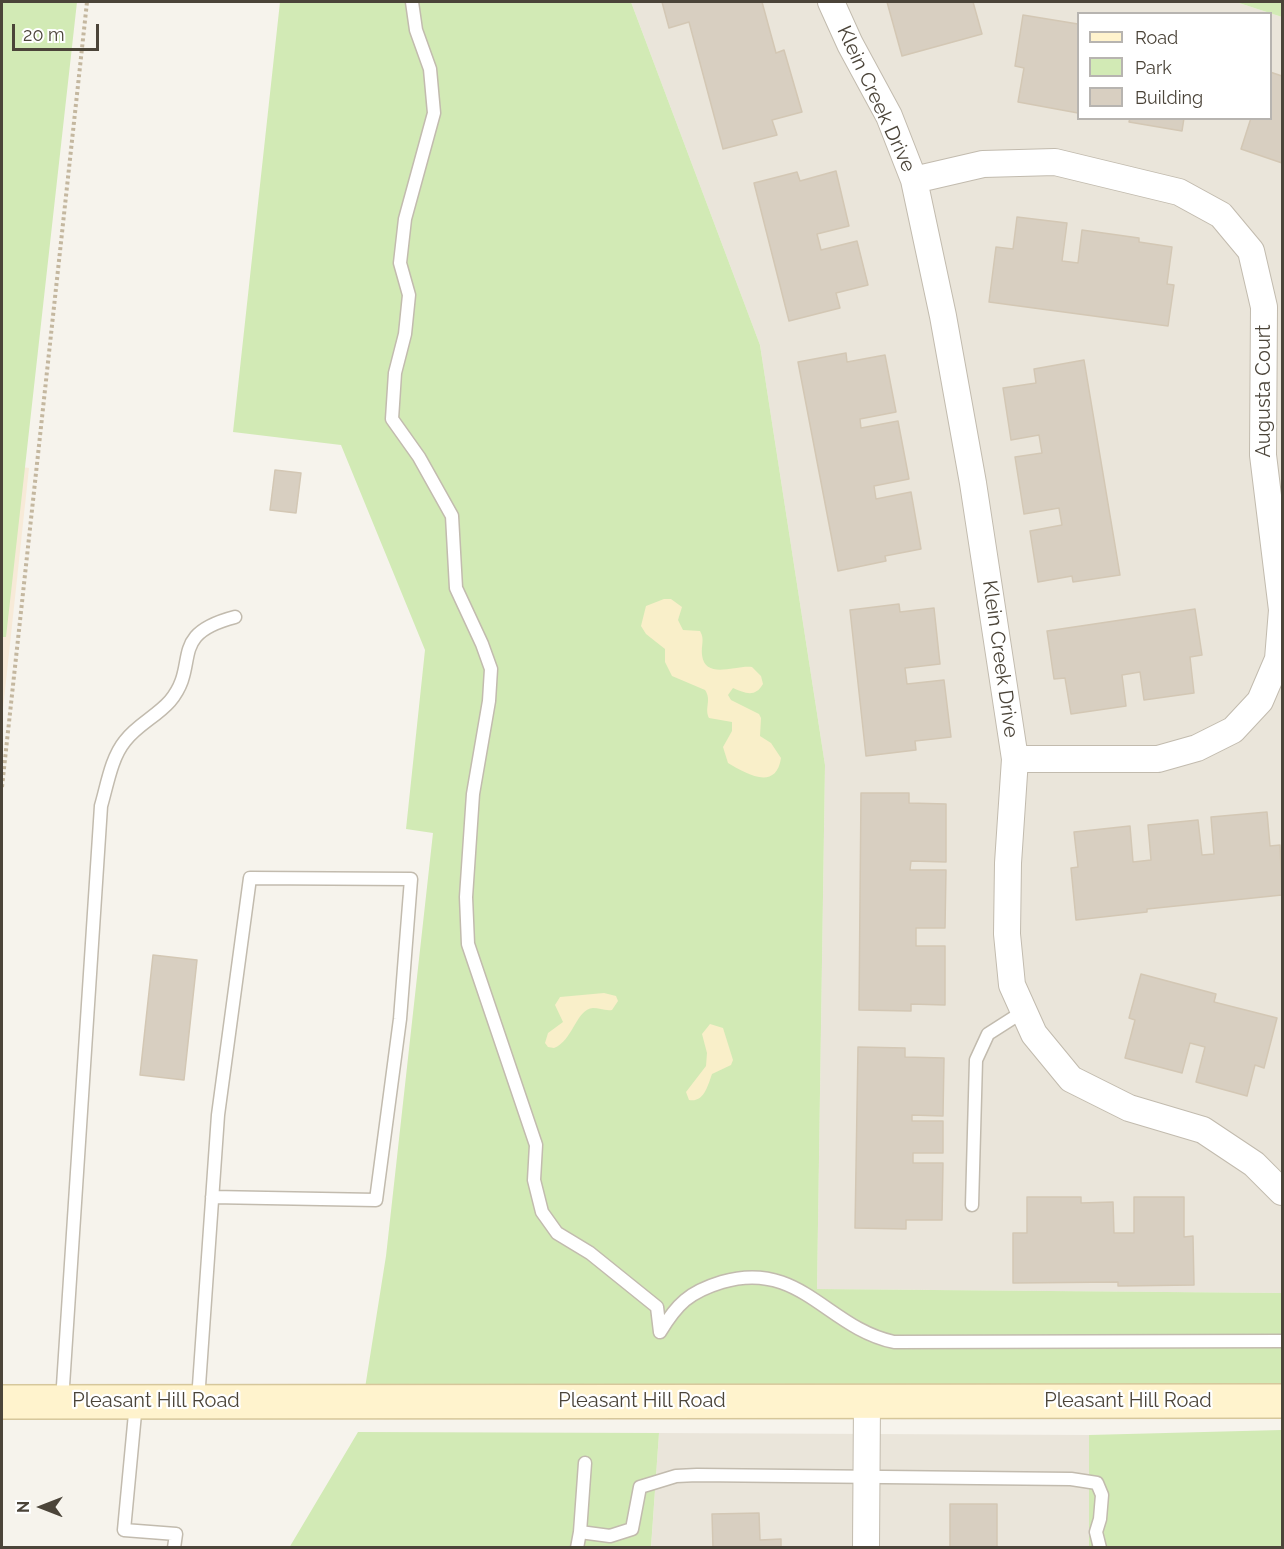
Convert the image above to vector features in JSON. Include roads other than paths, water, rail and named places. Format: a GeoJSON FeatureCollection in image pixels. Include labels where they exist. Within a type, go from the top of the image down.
{"type":"FeatureCollection","features":[{"type":"Feature","properties":{"kind":"street","name":"Klein Creek Drive"},"geometry":{"type":"LineString","coordinates":[[831,2],[850,44],[889,116],[914,180],[943,316],[973,483],[1015,759],[1008,863],[1007,934],[1012,985],[1034,1034],[1071,1079],[1129,1108],[1203,1130],[1254,1164],[1282,1192]]}},
{"type":"Feature","properties":{"kind":"street","name":"Augusta Court"},"geometry":{"type":"LineString","coordinates":[[914,180],[983,164],[1055,162],[1179,192],[1221,215],[1251,251],[1264,307],[1263,455],[1282,610],[1278,659],[1260,701],[1233,730],[1197,748],[1158,759],[1015,759]]}},
{"type":"Feature","properties":{"kind":"street"},"geometry":{"type":"LineString","coordinates":[[866,1548],[867,1401]]}},
{"type":"Feature","properties":{"kind":"street","name":"Pleasant Hill Road"},"geometry":{"type":"LineString","coordinates":[[2,1402],[1282,1401]]}},
{"type":"Feature","properties":{"kind":"lane"},"geometry":{"type":"LineString","coordinates":[[412,2],[416,30],[430,69],[434,113],[405,219],[400,264],[409,295],[405,334],[395,373],[392,419],[419,457],[452,516],[456,588],[482,644],[490,669],[489,702],[473,794],[466,897],[468,944],[536,1145],[534,1180],[542,1212],[556,1233],[590,1253],[657,1307],[660,1332],[675,1308],[690,1295],[732,1280],[756,1277],[788,1283],[860,1330],[894,1342],[1282,1341]]}},
{"type":"Feature","properties":{"kind":"lane"},"geometry":{"type":"LineString","coordinates":[[62,1401],[101,806],[124,741],[171,700],[182,677],[190,642],[214,623],[235,617]]}},
{"type":"Feature","properties":{"kind":"lane"},"geometry":{"type":"LineString","coordinates":[[198,1401],[212,1197],[218,1115],[250,878],[411,879],[400,1019],[376,1200],[212,1197]]}},
{"type":"Feature","properties":{"kind":"lane"},"geometry":{"type":"LineString","coordinates":[[972,1205],[976,1060],[988,1034],[1024,1011]]}},
{"type":"Feature","properties":{"kind":"lane"},"geometry":{"type":"LineString","coordinates":[[136,1401],[124,1530],[176,1534],[174,1548]]}},
{"type":"Feature","properties":{"kind":"lane"},"geometry":{"type":"LineString","coordinates":[[577,1548],[585,1463]]}},
{"type":"Feature","properties":{"kind":"lane"},"geometry":{"type":"LineString","coordinates":[[580,1533],[609,1536],[632,1529],[640,1487],[675,1476],[866,1475],[1071,1479],[1096,1483],[1102,1495],[1096,1533],[1100,1548]]}}]}
